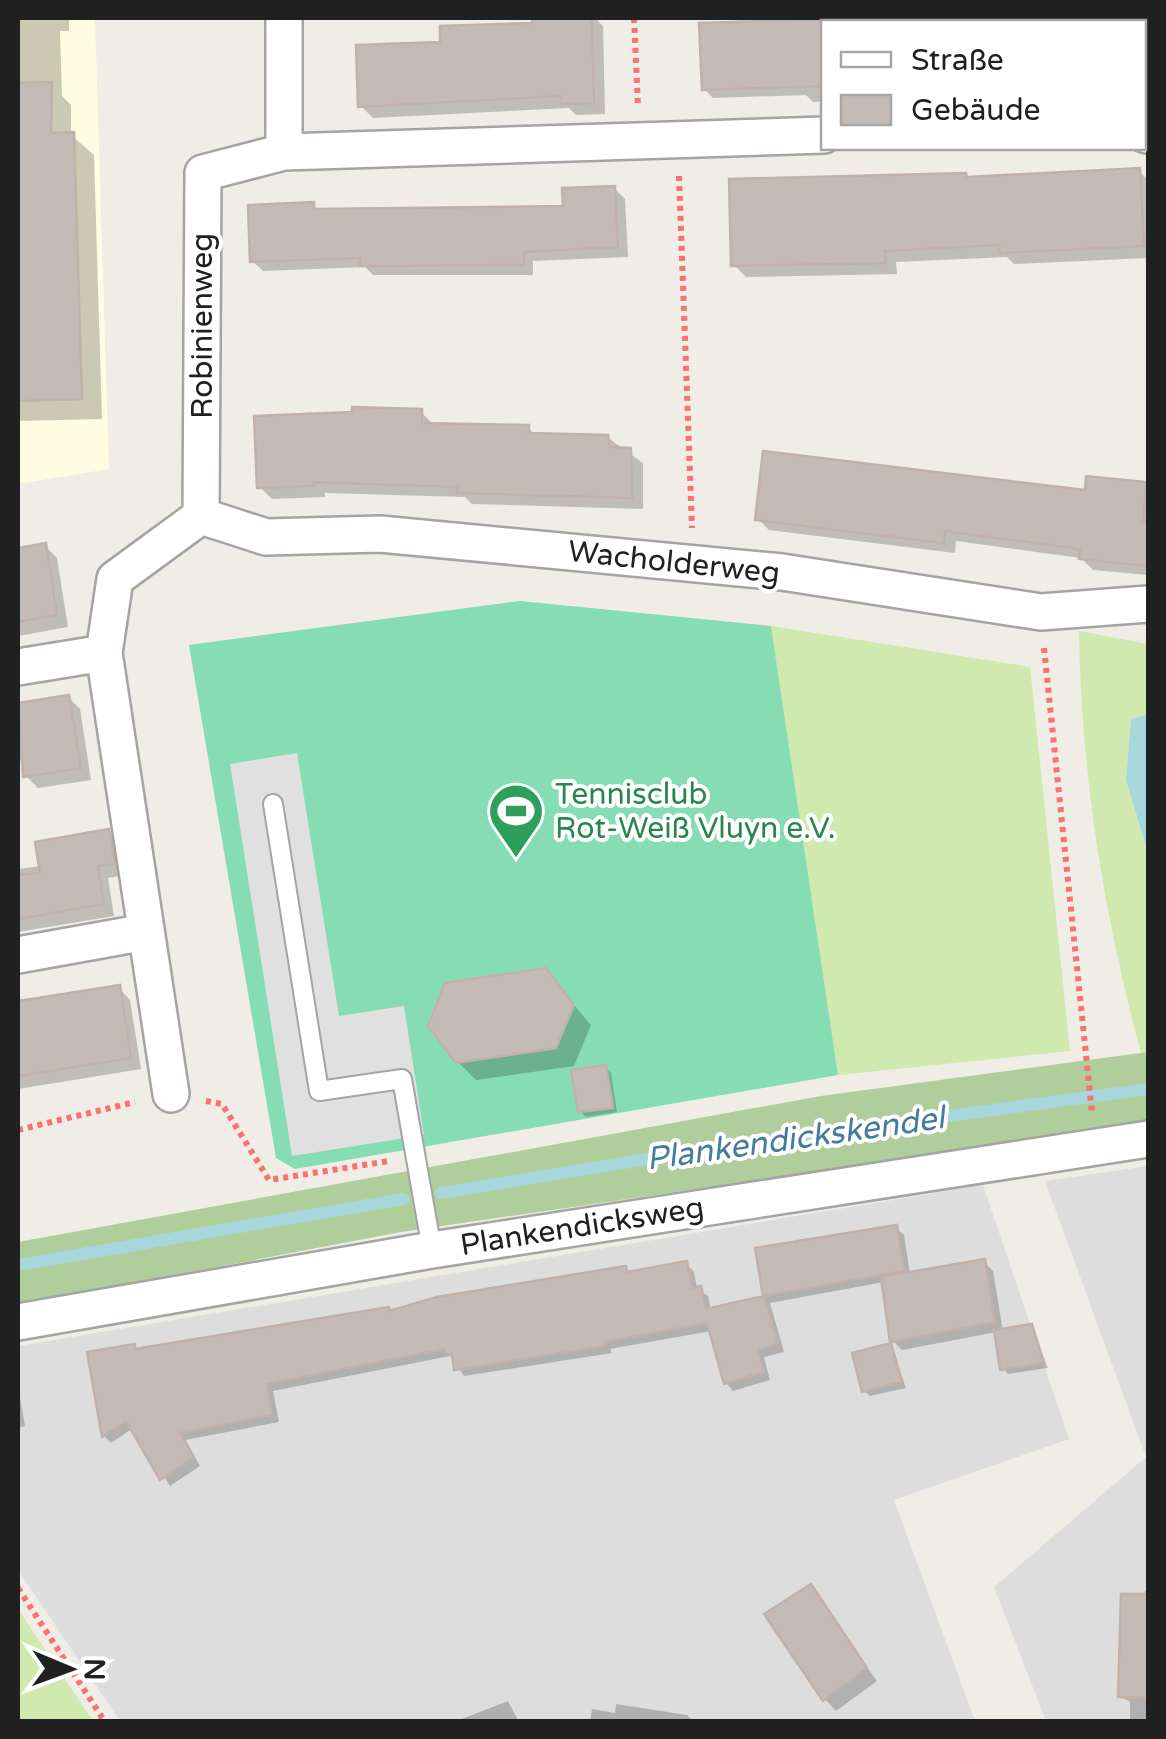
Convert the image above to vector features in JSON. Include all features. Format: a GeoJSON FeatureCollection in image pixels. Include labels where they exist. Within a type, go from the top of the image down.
{"type":"FeatureCollection","features":[{"type":"Feature","properties":{"kind":"street"},"geometry":{"type":"LineString","coordinates":[[284,18],[284,152],[821,135]]}},
{"type":"Feature","properties":{"kind":"street","name":"Robinienweg"},"geometry":{"type":"LineString","coordinates":[[201,516],[203,174],[284,152]]}},
{"type":"Feature","properties":{"kind":"street"},"geometry":{"type":"LineString","coordinates":[[171,1094],[104,653],[114,579],[201,516]]}},
{"type":"Feature","properties":{"kind":"street","name":"Wacholderweg"},"geometry":{"type":"LineString","coordinates":[[201,516],[266,536],[380,534],[782,572],[1041,612],[1148,604]]}},
{"type":"Feature","properties":{"kind":"street"},"geometry":{"type":"LineString","coordinates":[[18,667],[104,653]]}},
{"type":"Feature","properties":{"kind":"street"},"geometry":{"type":"LineString","coordinates":[[18,955],[146,932]]}},
{"type":"Feature","properties":{"kind":"street","name":"Plankendicksweg"},"geometry":{"type":"LineString","coordinates":[[18,1322],[432,1250],[1148,1140]]}},
{"type":"Feature","properties":{"kind":"lane"},"geometry":{"type":"LineString","coordinates":[[273,804],[319,1091],[402,1078],[432,1250]]}},
{"type":"Feature","properties":{"kind":"path"},"geometry":{"type":"LineString","coordinates":[[634,18],[640,141]]}},
{"type":"Feature","properties":{"kind":"path"},"geometry":{"type":"LineString","coordinates":[[678,140],[693,564]]}},
{"type":"Feature","properties":{"kind":"path"},"geometry":{"type":"LineString","coordinates":[[1041,612],[1096,1146]]}},
{"type":"Feature","properties":{"kind":"path"},"geometry":{"type":"LineString","coordinates":[[18,1130],[171,1094],[222,1104],[269,1180],[416,1157]]}},
{"type":"Feature","properties":{"kind":"path"},"geometry":{"type":"LineString","coordinates":[[18,1588],[106,1722]]}},
{"type":"Feature","properties":{"kind":"shaded area"},"geometry":{"type":"Polygon","coordinates":[[[18,18],[95,18],[109,469],[18,484],[18,18]]]}},
{"type":"Feature","properties":{"kind":"shaded area"},"geometry":{"type":"Polygon","coordinates":[[[297,753],[339,1016],[404,1006],[424,1135],[292,1156],[230,764],[297,753]]]}},
{"type":"Feature","properties":{"kind":"shaded area"},"geometry":{"type":"Polygon","coordinates":[[[1148,1166],[1148,1721],[1046,1721],[994,1587],[1146,1457],[1045,1181],[1148,1166]]]}},
{"type":"Feature","properties":{"kind":"shaded area"},"geometry":{"type":"Polygon","coordinates":[[[983,1185],[1069,1439],[894,1500],[975,1721],[120,1721],[18,1570],[18,1346],[983,1185]]]}},
{"type":"Feature","properties":{"kind":"green space","name":"Tennisclub Rot-Weiß Vluyn e.V."},"geometry":{"type":"Polygon","coordinates":[[[520,601],[771,626],[838,1075],[295,1169],[276,1158],[189,645],[520,601]]]}},
{"type":"Feature","properties":{"kind":"green space"},"geometry":{"type":"Polygon","coordinates":[[[771,626],[1030,667],[1070,1051],[838,1075],[771,626]]]}},
{"type":"Feature","properties":{"kind":"green space"},"geometry":{"type":"Polygon","coordinates":[[[1079,631],[1148,644],[1148,714],[1131,719],[1126,780],[1148,853],[1148,1052],[1141,1053],[1128,1001],[1097,844],[1084,738],[1079,631]]]}},
{"type":"Feature","properties":{"kind":"green space"},"geometry":{"type":"Polygon","coordinates":[[[1148,1052],[1148,1123],[401,1232],[18,1305],[18,1242],[821,1096],[1148,1052]]]}},
{"type":"Feature","properties":{"kind":"green space"},"geometry":{"type":"Polygon","coordinates":[[[18,1609],[93,1721],[18,1721],[18,1609]]]}},
{"type":"Feature","properties":{"kind":"water"},"geometry":{"type":"Polygon","coordinates":[[[1148,714],[1148,853],[1126,780],[1131,719],[1148,714]]]}},
{"type":"Feature","properties":{"kind":"building"},"geometry":{"type":"Polygon","coordinates":[[[532,18],[592,18],[594,103],[561,104],[561,96],[358,107],[356,45],[440,42],[440,26],[532,23],[532,18]]]}},
{"type":"Feature","properties":{"kind":"building"},"geometry":{"type":"Polygon","coordinates":[[[824,19],[821,86],[702,90],[699,23],[824,19]]]}},
{"type":"Feature","properties":{"kind":"building"},"geometry":{"type":"Polygon","coordinates":[[[52,82],[51,133],[74,132],[82,399],[18,401],[18,83],[52,82]]]}},
{"type":"Feature","properties":{"kind":"building"},"geometry":{"type":"Polygon","coordinates":[[[1140,168],[1144,246],[1000,253],[999,245],[885,251],[886,263],[731,266],[729,179],[966,173],[967,177],[1140,168]]]}},
{"type":"Feature","properties":{"kind":"building"},"geometry":{"type":"Polygon","coordinates":[[[615,186],[618,247],[524,252],[524,265],[360,266],[360,258],[250,262],[248,205],[314,202],[314,209],[563,206],[562,188],[615,186]]]}},
{"type":"Feature","properties":{"kind":"building"},"geometry":{"type":"Polygon","coordinates":[[[352,407],[422,409],[422,423],[529,425],[529,433],[608,435],[610,447],[631,448],[632,498],[457,493],[457,487],[314,482],[314,486],[257,488],[254,416],[352,412],[352,407]]]}},
{"type":"Feature","properties":{"kind":"building"},"geometry":{"type":"Polygon","coordinates":[[[763,451],[1085,490],[1086,476],[1147,482],[1143,521],[1148,521],[1148,566],[1079,559],[1080,549],[945,531],[944,543],[755,520],[763,451]]]}},
{"type":"Feature","properties":{"kind":"building"},"geometry":{"type":"Polygon","coordinates":[[[46,543],[57,615],[18,622],[18,548],[46,543]]]}},
{"type":"Feature","properties":{"kind":"building"},"geometry":{"type":"Polygon","coordinates":[[[69,695],[81,768],[23,777],[18,703],[69,695]]]}},
{"type":"Feature","properties":{"kind":"building"},"geometry":{"type":"Polygon","coordinates":[[[109,829],[115,864],[98,866],[104,904],[18,919],[18,875],[40,873],[35,842],[109,829]]]}},
{"type":"Feature","properties":{"kind":"building"},"geometry":{"type":"Polygon","coordinates":[[[546,968],[574,1005],[556,1048],[456,1063],[428,1026],[445,983],[546,968]]]}},
{"type":"Feature","properties":{"kind":"building"},"geometry":{"type":"Polygon","coordinates":[[[120,985],[131,1058],[18,1076],[18,1001],[120,985]]]}},
{"type":"Feature","properties":{"kind":"building"},"geometry":{"type":"Polygon","coordinates":[[[606,1065],[613,1108],[578,1112],[571,1070],[606,1065]]]}},
{"type":"Feature","properties":{"kind":"building"},"geometry":{"type":"Polygon","coordinates":[[[897,1225],[904,1271],[764,1296],[778,1344],[758,1350],[764,1372],[724,1384],[707,1323],[605,1342],[606,1346],[454,1370],[452,1353],[445,1355],[445,1349],[267,1384],[272,1415],[180,1433],[194,1457],[160,1480],[126,1421],[102,1437],[87,1352],[135,1344],[135,1349],[389,1307],[389,1311],[437,1297],[626,1266],[627,1272],[687,1261],[692,1288],[701,1286],[706,1309],[763,1296],[755,1248],[897,1225]]]}},
{"type":"Feature","properties":{"kind":"building"},"geometry":{"type":"Polygon","coordinates":[[[985,1259],[995,1322],[890,1342],[881,1277],[985,1259]]]}},
{"type":"Feature","properties":{"kind":"building"},"geometry":{"type":"Polygon","coordinates":[[[1032,1324],[1044,1363],[1000,1370],[994,1330],[1032,1324]]]}},
{"type":"Feature","properties":{"kind":"building"},"geometry":{"type":"Polygon","coordinates":[[[891,1343],[902,1382],[862,1392],[852,1353],[891,1343]]]}},
{"type":"Feature","properties":{"kind":"building"},"geometry":{"type":"Polygon","coordinates":[[[811,1584],[867,1668],[823,1701],[764,1614],[811,1584]]]}},
{"type":"Feature","properties":{"kind":"building"},"geometry":{"type":"Polygon","coordinates":[[[1121,1594],[1148,1594],[1148,1698],[1118,1697],[1121,1594]]]}},
{"type":"Feature","properties":{"kind":"waterway","name":"Plankendickskendel"},"geometry":{"type":"LineString","coordinates":[[441,1193],[734,1145],[1148,1089]]}},
{"type":"Feature","properties":{"kind":"waterway","name":"Plankendickskendel"},"geometry":{"type":"LineString","coordinates":[[18,1265],[403,1199]]}},
{"type":"Feature","properties":{"kind":"place","name":"Tennisclub Rot-Weiß Vluyn e.V."},"geometry":{"type":"Point","coordinates":[516,860]}}]}
